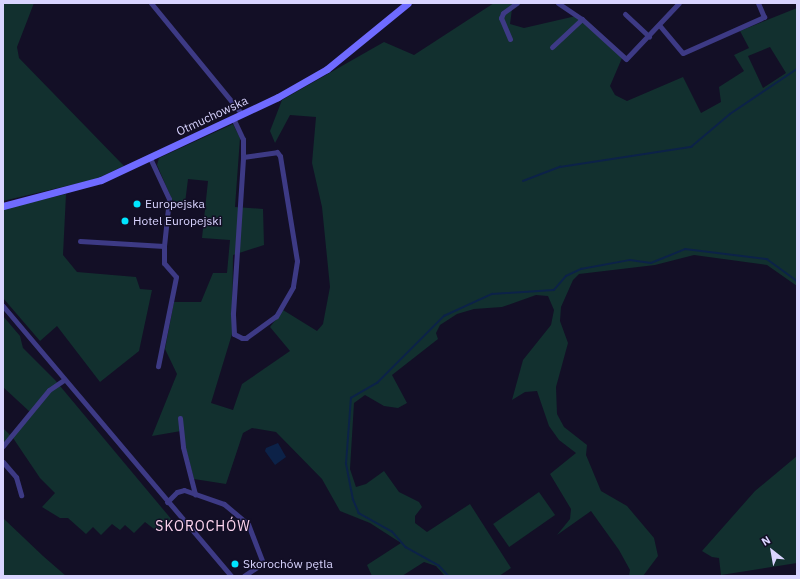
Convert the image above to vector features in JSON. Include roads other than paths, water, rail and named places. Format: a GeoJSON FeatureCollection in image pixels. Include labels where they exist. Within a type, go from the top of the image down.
{"type":"FeatureCollection","features":[{"type":"Feature","properties":{"kind":"main road","name":"Otmuchowska"},"geometry":{"type":"LineString","coordinates":[[3,206],[92,184],[242,114],[319,75],[408,3]]}},
{"type":"Feature","properties":{"kind":"street"},"geometry":{"type":"LineString","coordinates":[[151,3],[242,114]]}},
{"type":"Feature","properties":{"kind":"street"},"geometry":{"type":"LineString","coordinates":[[510,39],[501,18],[503,13],[517,3]]}},
{"type":"Feature","properties":{"kind":"street"},"geometry":{"type":"LineString","coordinates":[[558,3],[582,19],[626,59],[660,26],[679,3]]}},
{"type":"Feature","properties":{"kind":"street"},"geometry":{"type":"LineString","coordinates":[[660,26],[683,53],[764,17],[758,3]]}},
{"type":"Feature","properties":{"kind":"street"},"geometry":{"type":"LineString","coordinates":[[625,14],[650,36]]}},
{"type":"Feature","properties":{"kind":"street"},"geometry":{"type":"LineString","coordinates":[[552,47],[582,19]]}},
{"type":"Feature","properties":{"kind":"street"},"geometry":{"type":"LineString","coordinates":[[233,118],[243,139],[233,313],[234,334],[242,338],[246,338],[276,316],[293,287],[297,261],[278,152],[243,157]]}},
{"type":"Feature","properties":{"kind":"street"},"geometry":{"type":"LineString","coordinates":[[150,158],[169,199],[164,246],[164,263],[176,277],[158,366]]}},
{"type":"Feature","properties":{"kind":"street"},"geometry":{"type":"LineString","coordinates":[[80,240],[164,246]]}},
{"type":"Feature","properties":{"kind":"street"},"geometry":{"type":"LineString","coordinates":[[3,306],[231,576]]}},
{"type":"Feature","properties":{"kind":"street"},"geometry":{"type":"LineString","coordinates":[[3,446],[48,390],[64,380]]}},
{"type":"Feature","properties":{"kind":"street"},"geometry":{"type":"LineString","coordinates":[[180,418],[183,447],[195,494]]}},
{"type":"Feature","properties":{"kind":"street"},"geometry":{"type":"LineString","coordinates":[[3,462],[16,477],[21,494]]}},
{"type":"Feature","properties":{"kind":"street"},"geometry":{"type":"LineString","coordinates":[[167,502],[180,490],[195,494],[224,504],[248,524],[262,564],[244,576]]}},
{"type":"Feature","properties":{"kind":"water"},"geometry":{"type":"Polygon","coordinates":[[[278,443],[286,457],[275,465],[265,451],[266,448],[278,443]]]}},
{"type":"Feature","properties":{"kind":"waterway"},"geometry":{"type":"LineString","coordinates":[[523,181],[560,167],[691,147],[730,114],[797,69]]}},
{"type":"Feature","properties":{"kind":"waterway"},"geometry":{"type":"LineString","coordinates":[[448,576],[439,566],[406,548],[392,532],[359,514],[353,500],[346,464],[351,398],[377,383],[444,316],[492,294],[554,290],[566,276],[581,269],[630,260],[651,263],[685,249],[767,259],[797,281]]}},
{"type":"Feature","properties":{"kind":"place","name":"Europejska"},"geometry":{"type":"Point","coordinates":[137,204]}},
{"type":"Feature","properties":{"kind":"place","name":"Hotel Europejski"},"geometry":{"type":"Point","coordinates":[125,221]}},
{"type":"Feature","properties":{"kind":"place","name":"Skorochów pętla"},"geometry":{"type":"Point","coordinates":[235,564]}},
{"type":"Feature","properties":{"kind":"district","name":"SKOROCHÓW"},"geometry":{"type":"Point","coordinates":[203,526]}}]}
